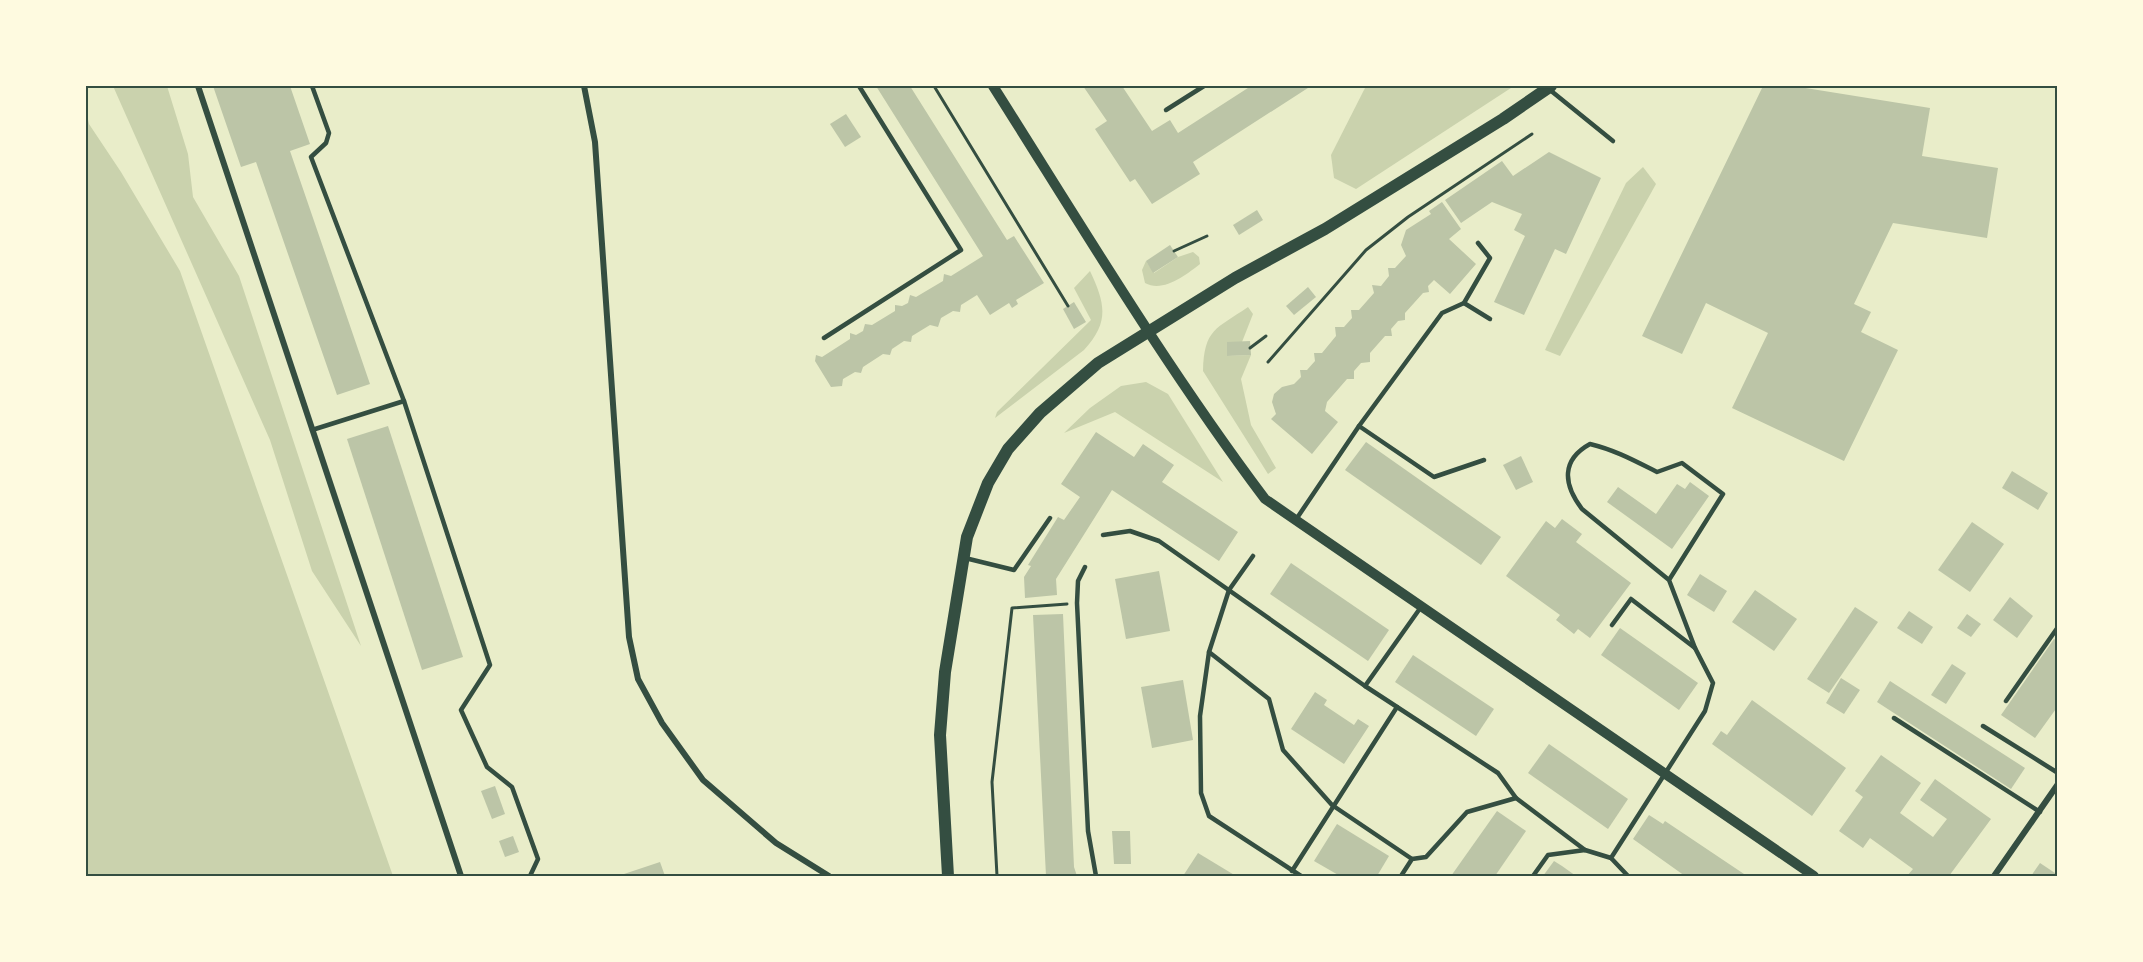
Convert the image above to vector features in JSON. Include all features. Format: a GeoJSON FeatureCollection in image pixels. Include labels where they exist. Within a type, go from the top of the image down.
{"type":"FeatureCollection","features":[{"type":"Feature","properties":{"kind":"main road"},"geometry":{"type":"LineString","coordinates":[[948,876],[940,735],[945,672],[967,537],[988,483],[1008,449],[1040,413],[1098,363],[1147,330],[1325,229],[1549,87]]}},
{"type":"Feature","properties":{"kind":"street"},"geometry":{"type":"LineString","coordinates":[[198,86],[461,876]]}},
{"type":"Feature","properties":{"kind":"street"},"geometry":{"type":"LineString","coordinates":[[584,86],[595,142],[629,637],[638,679],[662,723],[703,780],[776,843],[829,876]]}},
{"type":"Feature","properties":{"kind":"street"},"geometry":{"type":"LineString","coordinates":[[993,86],[1147,330],[1203,414],[1265,499],[1814,876]]}},
{"type":"Feature","properties":{"kind":"street"},"geometry":{"type":"LineString","coordinates":[[1994,876],[2058,784]]}},
{"type":"Feature","properties":{"kind":"lane"},"geometry":{"type":"LineString","coordinates":[[312,86],[329,133],[326,143],[311,157],[404,401],[490,665],[461,710],[487,767],[512,787],[538,859],[530,876]]}},
{"type":"Feature","properties":{"kind":"lane"},"geometry":{"type":"LineString","coordinates":[[824,338],[961,250],[859,86]]}},
{"type":"Feature","properties":{"kind":"lane"},"geometry":{"type":"LineString","coordinates":[[1166,110],[1204,86]]}},
{"type":"Feature","properties":{"kind":"lane"},"geometry":{"type":"LineString","coordinates":[[1549,87],[1613,141]]}},
{"type":"Feature","properties":{"kind":"lane"},"geometry":{"type":"LineString","coordinates":[[1295,521],[1359,426],[1442,313],[1464,303],[1490,258],[1478,243]]}},
{"type":"Feature","properties":{"kind":"lane"},"geometry":{"type":"LineString","coordinates":[[1464,303],[1490,319]]}},
{"type":"Feature","properties":{"kind":"lane"},"geometry":{"type":"LineString","coordinates":[[312,430],[404,401]]}},
{"type":"Feature","properties":{"kind":"lane"},"geometry":{"type":"LineString","coordinates":[[1359,426],[1434,477],[1484,460]]}},
{"type":"Feature","properties":{"kind":"lane"},"geometry":{"type":"LineString","coordinates":[[1611,858],[1705,711],[1713,683],[1695,648],[1669,580],[1582,509],[1572,496],[1569,470],[1570,462],[1577,451],[1590,444],[1620,453],[1657,472],[1682,463],[1723,494],[1669,580]]}},
{"type":"Feature","properties":{"kind":"lane"},"geometry":{"type":"LineString","coordinates":[[962,557],[1014,570],[1050,518]]}},
{"type":"Feature","properties":{"kind":"lane"},"geometry":{"type":"LineString","coordinates":[[1103,535],[1130,531],[1159,541],[1365,686],[1498,773],[1516,798],[1585,850],[1611,858],[1628,876]]}},
{"type":"Feature","properties":{"kind":"lane"},"geometry":{"type":"LineString","coordinates":[[1252,556],[1228,590],[1209,652],[1200,716],[1201,793],[1209,816],[1301,876]]}},
{"type":"Feature","properties":{"kind":"lane"},"geometry":{"type":"LineString","coordinates":[[1085,567],[1078,581],[1077,603],[1088,831],[1096,876]]}},
{"type":"Feature","properties":{"kind":"lane"},"geometry":{"type":"LineString","coordinates":[[1612,625],[1631,598],[1695,648]]}},
{"type":"Feature","properties":{"kind":"lane"},"geometry":{"type":"LineString","coordinates":[[1365,686],[1421,607]]}},
{"type":"Feature","properties":{"kind":"lane"},"geometry":{"type":"LineString","coordinates":[[2006,701],[2058,627]]}},
{"type":"Feature","properties":{"kind":"lane"},"geometry":{"type":"LineString","coordinates":[[1209,652],[1269,699],[1284,750],[1332,805],[1412,859],[1426,857],[1467,812],[1516,798]]}},
{"type":"Feature","properties":{"kind":"lane"},"geometry":{"type":"LineString","coordinates":[[1292,870],[1397,707]]}},
{"type":"Feature","properties":{"kind":"lane"},"geometry":{"type":"LineString","coordinates":[[1894,718],[2040,812]]}},
{"type":"Feature","properties":{"kind":"lane"},"geometry":{"type":"LineString","coordinates":[[1983,726],[2058,773]]}},
{"type":"Feature","properties":{"kind":"lane"},"geometry":{"type":"LineString","coordinates":[[1533,876],[1548,855],[1585,850]]}},
{"type":"Feature","properties":{"kind":"lane"},"geometry":{"type":"LineString","coordinates":[[1401,876],[1412,859]]}},
{"type":"Feature","properties":{"kind":"path"},"geometry":{"type":"LineString","coordinates":[[934,86],[1068,306]]}},
{"type":"Feature","properties":{"kind":"path"},"geometry":{"type":"LineString","coordinates":[[1268,362],[1366,250],[1408,217],[1532,134]]}},
{"type":"Feature","properties":{"kind":"path"},"geometry":{"type":"LineString","coordinates":[[1174,251],[1207,237]]}},
{"type":"Feature","properties":{"kind":"path"},"geometry":{"type":"LineString","coordinates":[[1250,348],[1266,336]]}},
{"type":"Feature","properties":{"kind":"path"},"geometry":{"type":"LineString","coordinates":[[997,876],[993,782],[1012,608],[1077,603]]}},
{"type":"Feature","properties":{"kind":"green space"},"geometry":{"type":"Polygon","coordinates":[[[113,86],[167,86],[188,154],[193,197],[239,276],[361,646],[312,571],[270,440],[113,86]]]}},
{"type":"Feature","properties":{"kind":"green space"},"geometry":{"type":"Polygon","coordinates":[[[1366,86],[1514,86],[1356,189],[1334,178],[1331,155],[1366,86]]]}},
{"type":"Feature","properties":{"kind":"green space"},"geometry":{"type":"Polygon","coordinates":[[[86,110],[89,124],[121,172],[180,271],[393,876],[86,876],[86,110]]]}},
{"type":"Feature","properties":{"kind":"green space"},"geometry":{"type":"Polygon","coordinates":[[[1643,167],[1656,184],[1560,356],[1545,350],[1626,183],[1643,167]]]}},
{"type":"Feature","properties":{"kind":"green space"},"geometry":{"type":"Polygon","coordinates":[[[1193,252],[1199,257],[1200,264],[1181,277],[1159,286],[1145,283],[1142,270],[1146,261],[1154,273],[1178,257],[1193,252]]]}},
{"type":"Feature","properties":{"kind":"green space"},"geometry":{"type":"Polygon","coordinates":[[[1090,271],[1102,303],[1101,321],[1092,340],[1084,350],[995,418],[997,412],[1091,320],[1074,288],[1090,271]]]}},
{"type":"Feature","properties":{"kind":"green space"},"geometry":{"type":"Polygon","coordinates":[[[1248,307],[1253,314],[1242,342],[1227,356],[1251,355],[1241,379],[1251,425],[1276,468],[1268,474],[1203,371],[1209,338],[1220,326],[1248,307]]]}},
{"type":"Feature","properties":{"kind":"green space"},"geometry":{"type":"Polygon","coordinates":[[[1146,382],[1168,394],[1223,482],[1115,412],[1064,433],[1090,408],[1121,386],[1146,382]]]}},
{"type":"Feature","properties":{"kind":"building"},"geometry":{"type":"Polygon","coordinates":[[[213,86],[290,86],[310,144],[290,151],[370,384],[337,395],[256,162],[241,167],[213,86]]]}},
{"type":"Feature","properties":{"kind":"building"},"geometry":{"type":"Polygon","coordinates":[[[876,86],[910,86],[1007,240],[1014,236],[1044,283],[1016,300],[1018,304],[1012,308],[1009,303],[990,315],[977,295],[961,305],[960,312],[953,311],[941,318],[938,327],[930,325],[912,336],[911,342],[904,341],[892,349],[890,355],[883,354],[863,367],[861,373],[855,372],[843,379],[842,386],[831,387],[815,361],[816,355],[822,357],[850,339],[850,333],[856,335],[863,331],[865,324],[872,325],[895,311],[895,305],[902,306],[908,303],[910,295],[916,297],[943,281],[944,274],[951,276],[983,256],[876,86]]]}},
{"type":"Feature","properties":{"kind":"building"},"geometry":{"type":"Polygon","coordinates":[[[1083,86],[1122,86],[1152,131],[1170,120],[1178,133],[1251,86],[1311,86],[1193,162],[1200,174],[1152,204],[1135,179],[1130,182],[1095,129],[1107,121],[1083,86]]]}},
{"type":"Feature","properties":{"kind":"building"},"geometry":{"type":"Polygon","coordinates":[[[1763,86],[1793,86],[1930,108],[1922,156],[1998,168],[1987,238],[1893,223],[1854,304],[1871,312],[1861,332],[1898,350],[1844,461],[1732,408],[1768,333],[1706,303],[1682,354],[1642,336],[1763,86]]]}},
{"type":"Feature","properties":{"kind":"building"},"geometry":{"type":"Polygon","coordinates":[[[846,114],[861,137],[845,147],[830,124],[846,114]]]}},
{"type":"Feature","properties":{"kind":"building"},"geometry":{"type":"Polygon","coordinates":[[[1549,152],[1601,178],[1566,254],[1555,249],[1524,315],[1494,302],[1525,236],[1514,230],[1522,214],[1492,202],[1461,223],[1445,200],[1502,161],[1513,176],[1549,152]]]}},
{"type":"Feature","properties":{"kind":"building"},"geometry":{"type":"Polygon","coordinates":[[[1442,202],[1461,229],[1449,239],[1476,264],[1450,294],[1434,280],[1428,286],[1429,292],[1423,293],[1405,313],[1405,320],[1398,321],[1391,329],[1392,336],[1385,336],[1370,353],[1370,362],[1361,363],[1354,371],[1354,379],[1347,379],[1327,402],[1325,411],[1338,422],[1312,454],[1271,419],[1276,414],[1272,402],[1274,394],[1282,387],[1294,384],[1301,377],[1300,370],[1307,370],[1315,361],[1314,353],[1322,353],[1336,336],[1335,327],[1344,327],[1352,318],[1351,310],[1359,310],[1374,293],[1372,285],[1381,286],[1389,276],[1388,268],[1395,268],[1406,256],[1401,245],[1406,230],[1431,214],[1429,211],[1442,202]]]}},
{"type":"Feature","properties":{"kind":"building"},"geometry":{"type":"Polygon","coordinates":[[[1257,210],[1263,220],[1239,235],[1233,225],[1257,210]]]}},
{"type":"Feature","properties":{"kind":"building"},"geometry":{"type":"Polygon","coordinates":[[[1170,245],[1178,257],[1153,273],[1146,261],[1170,245]]]}},
{"type":"Feature","properties":{"kind":"building"},"geometry":{"type":"Polygon","coordinates":[[[1308,287],[1316,297],[1294,315],[1286,306],[1308,287]]]}},
{"type":"Feature","properties":{"kind":"building"},"geometry":{"type":"Polygon","coordinates":[[[1074,302],[1086,322],[1074,329],[1063,309],[1074,302]]]}},
{"type":"Feature","properties":{"kind":"building"},"geometry":{"type":"Polygon","coordinates":[[[1250,341],[1251,355],[1227,356],[1227,342],[1250,341]]]}},
{"type":"Feature","properties":{"kind":"building"},"geometry":{"type":"Polygon","coordinates":[[[388,426],[463,657],[422,670],[347,439],[388,426]]]}},
{"type":"Feature","properties":{"kind":"building"},"geometry":{"type":"Polygon","coordinates":[[[1096,432],[1134,457],[1143,444],[1174,465],[1162,482],[1238,532],[1219,561],[1112,490],[1056,579],[1057,595],[1025,598],[1024,577],[1031,566],[1028,565],[1058,517],[1064,520],[1080,497],[1061,484],[1096,432]]]}},
{"type":"Feature","properties":{"kind":"building"},"geometry":{"type":"Polygon","coordinates":[[[1366,442],[1501,537],[1481,565],[1345,470],[1366,442]]]}},
{"type":"Feature","properties":{"kind":"building"},"geometry":{"type":"Polygon","coordinates":[[[1521,456],[1533,482],[1516,490],[1503,465],[1521,456]]]}},
{"type":"Feature","properties":{"kind":"building"},"geometry":{"type":"Polygon","coordinates":[[[2012,471],[2048,493],[2038,510],[2002,488],[2012,471]]]}},
{"type":"Feature","properties":{"kind":"building"},"geometry":{"type":"Polygon","coordinates":[[[1690,482],[1709,496],[1672,549],[1607,502],[1618,487],[1656,514],[1677,484],[1685,489],[1690,482]]]}},
{"type":"Feature","properties":{"kind":"building"},"geometry":{"type":"Polygon","coordinates":[[[1562,519],[1582,534],[1576,542],[1631,583],[1590,638],[1578,629],[1574,634],[1556,620],[1560,615],[1506,576],[1546,521],[1555,528],[1562,519]]]}},
{"type":"Feature","properties":{"kind":"building"},"geometry":{"type":"Polygon","coordinates":[[[1972,522],[2004,544],[1970,592],[1938,570],[1972,522]]]}},
{"type":"Feature","properties":{"kind":"building"},"geometry":{"type":"Polygon","coordinates":[[[1291,563],[1389,630],[1368,661],[1270,594],[1291,563]]]}},
{"type":"Feature","properties":{"kind":"building"},"geometry":{"type":"Polygon","coordinates":[[[1159,571],[1170,631],[1126,639],[1115,579],[1159,571]]]}},
{"type":"Feature","properties":{"kind":"building"},"geometry":{"type":"Polygon","coordinates":[[[1700,574],[1727,591],[1714,612],[1687,595],[1700,574]]]}},
{"type":"Feature","properties":{"kind":"building"},"geometry":{"type":"Polygon","coordinates":[[[1755,590],[1797,619],[1774,651],[1732,622],[1755,590]]]}},
{"type":"Feature","properties":{"kind":"building"},"geometry":{"type":"Polygon","coordinates":[[[2010,597],[2033,616],[2017,638],[1993,620],[2010,597]]]}},
{"type":"Feature","properties":{"kind":"building"},"geometry":{"type":"Polygon","coordinates":[[[1855,607],[1878,622],[1829,693],[1807,679],[1855,607]]]}},
{"type":"Feature","properties":{"kind":"building"},"geometry":{"type":"Polygon","coordinates":[[[1909,611],[1933,627],[1922,644],[1897,628],[1909,611]]]}},
{"type":"Feature","properties":{"kind":"building"},"geometry":{"type":"Polygon","coordinates":[[[1063,614],[1074,867],[1077,876],[1046,876],[1033,615],[1063,614]]]}},
{"type":"Feature","properties":{"kind":"building"},"geometry":{"type":"Polygon","coordinates":[[[1967,614],[1981,624],[1971,637],[1957,628],[1967,614]]]}},
{"type":"Feature","properties":{"kind":"building"},"geometry":{"type":"Polygon","coordinates":[[[1620,628],[1698,683],[1679,710],[1601,655],[1620,628]]]}},
{"type":"Feature","properties":{"kind":"building"},"geometry":{"type":"Polygon","coordinates":[[[2054,639],[2058,641],[2058,706],[2035,738],[2001,715],[2054,639]]]}},
{"type":"Feature","properties":{"kind":"building"},"geometry":{"type":"Polygon","coordinates":[[[1413,655],[1494,709],[1476,736],[1395,682],[1413,655]]]}},
{"type":"Feature","properties":{"kind":"building"},"geometry":{"type":"Polygon","coordinates":[[[1952,664],[1966,673],[1946,704],[1931,695],[1952,664]]]}},
{"type":"Feature","properties":{"kind":"building"},"geometry":{"type":"Polygon","coordinates":[[[1841,678],[1860,690],[1844,714],[1826,703],[1841,678]]]}},
{"type":"Feature","properties":{"kind":"building"},"geometry":{"type":"Polygon","coordinates":[[[1183,680],[1193,740],[1152,748],[1141,687],[1183,680]]]}},
{"type":"Feature","properties":{"kind":"building"},"geometry":{"type":"Polygon","coordinates":[[[1890,681],[2025,768],[2011,789],[1877,702],[1890,681]]]}},
{"type":"Feature","properties":{"kind":"building"},"geometry":{"type":"Polygon","coordinates":[[[1315,692],[1327,700],[1324,705],[1354,725],[1358,719],[1369,726],[1344,764],[1291,729],[1315,692]]]}},
{"type":"Feature","properties":{"kind":"building"},"geometry":{"type":"Polygon","coordinates":[[[1752,700],[1846,768],[1812,816],[1712,744],[1721,731],[1727,735],[1752,700]]]}},
{"type":"Feature","properties":{"kind":"building"},"geometry":{"type":"Polygon","coordinates":[[[1549,744],[1628,799],[1608,829],[1528,773],[1549,744]]]}},
{"type":"Feature","properties":{"kind":"building"},"geometry":{"type":"Polygon","coordinates":[[[1881,755],[1921,783],[1900,813],[1933,837],[1947,819],[1920,800],[1935,779],[1991,819],[1949,876],[1907,876],[1913,869],[1870,838],[1863,848],[1839,831],[1863,797],[1855,791],[1881,755]]]}},
{"type":"Feature","properties":{"kind":"building"},"geometry":{"type":"Polygon","coordinates":[[[495,786],[505,814],[492,819],[481,791],[495,786]]]}},
{"type":"Feature","properties":{"kind":"building"},"geometry":{"type":"Polygon","coordinates":[[[1497,811],[1526,831],[1495,876],[1451,876],[1497,811]]]}},
{"type":"Feature","properties":{"kind":"building"},"geometry":{"type":"Polygon","coordinates":[[[1649,815],[1663,824],[1665,821],[1747,876],[1685,876],[1633,839],[1649,815]]]}},
{"type":"Feature","properties":{"kind":"building"},"geometry":{"type":"Polygon","coordinates":[[[1337,824],[1389,856],[1377,876],[1340,876],[1314,861],[1337,824]]]}},
{"type":"Feature","properties":{"kind":"building"},"geometry":{"type":"Polygon","coordinates":[[[1112,831],[1130,831],[1131,864],[1114,864],[1112,831]]]}},
{"type":"Feature","properties":{"kind":"building"},"geometry":{"type":"Polygon","coordinates":[[[513,836],[519,852],[505,857],[499,841],[513,836]]]}},
{"type":"Feature","properties":{"kind":"building"},"geometry":{"type":"Polygon","coordinates":[[[1198,853],[1236,876],[1183,876],[1198,853]]]}},
{"type":"Feature","properties":{"kind":"building"},"geometry":{"type":"Polygon","coordinates":[[[1554,861],[1562,866],[1576,876],[1543,876],[1554,861]]]}},
{"type":"Feature","properties":{"kind":"building"},"geometry":{"type":"Polygon","coordinates":[[[660,862],[665,876],[618,876],[660,862]]]}},
{"type":"Feature","properties":{"kind":"building"},"geometry":{"type":"Polygon","coordinates":[[[2040,863],[2058,875],[2058,876],[2031,876],[2040,863]]]}}]}
